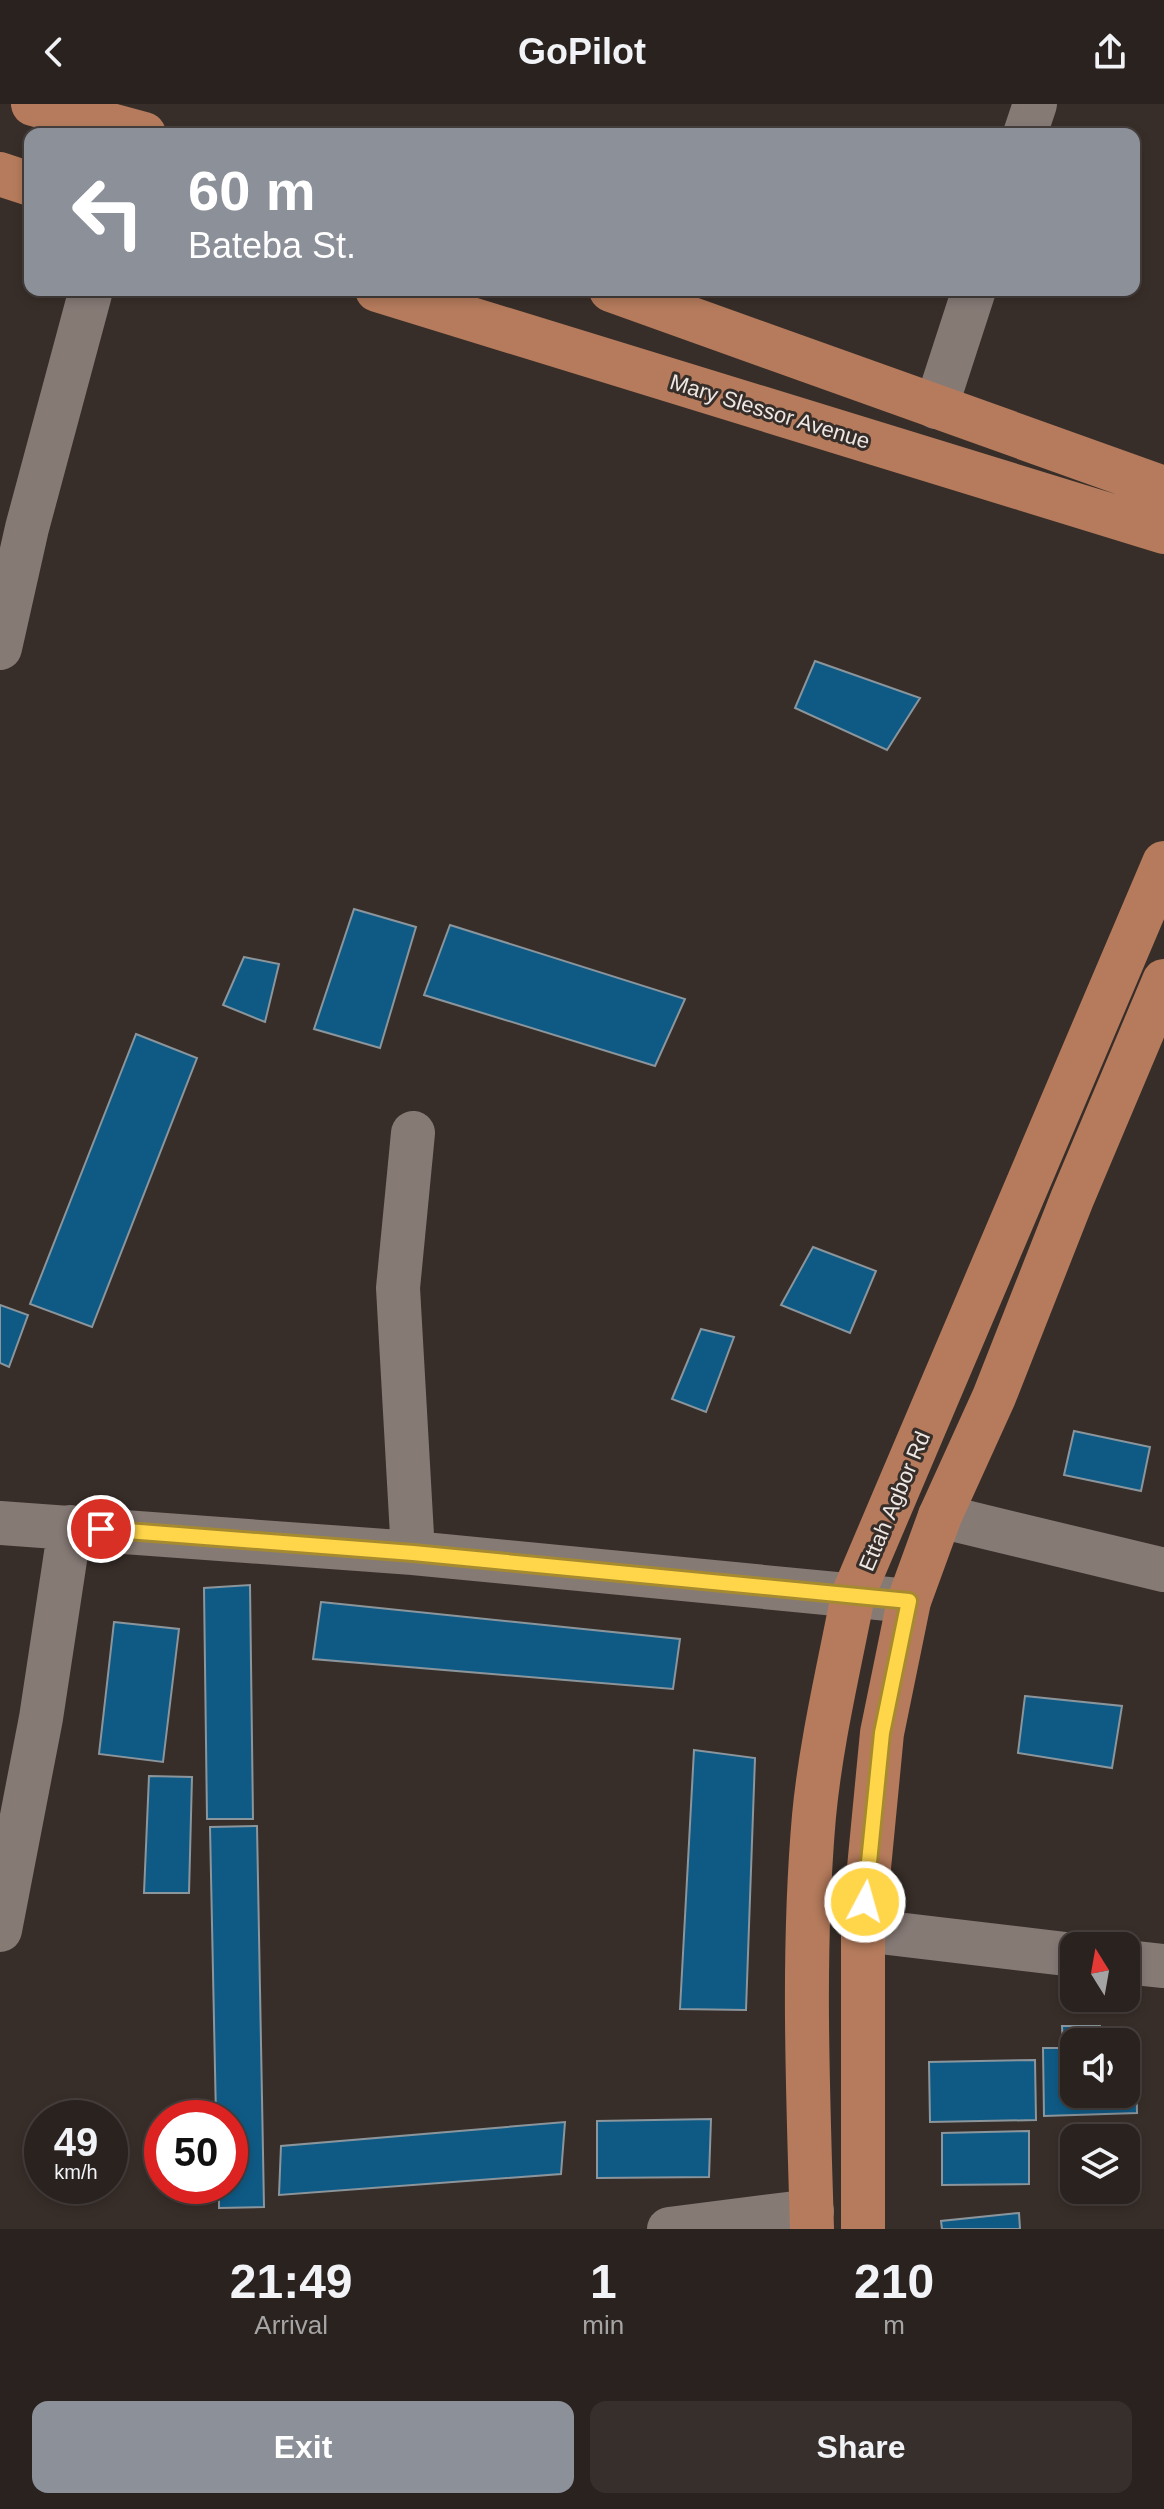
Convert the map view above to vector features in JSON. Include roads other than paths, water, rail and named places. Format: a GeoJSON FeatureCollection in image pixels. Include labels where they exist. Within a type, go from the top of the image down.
{"type":"FeatureCollection","features":[{"type":"Feature","properties":{"kind":"main road"},"geometry":{"type":"LineString","coordinates":[[33,104],[122,128]]}},
{"type":"Feature","properties":{"kind":"main road"},"geometry":{"type":"LineString","coordinates":[[0,174],[24,182]]}},
{"type":"Feature","properties":{"kind":"main road","name":"Mary Slessor Avenue"},"geometry":{"type":"LineString","coordinates":[[397,296],[1164,532]]}},
{"type":"Feature","properties":{"kind":"main road"},"geometry":{"type":"LineString","coordinates":[[628,296],[1164,488]]}},
{"type":"Feature","properties":{"kind":"main road","name":"Ettah Agbor Rd"},"geometry":{"type":"LineString","coordinates":[[812,2220],[808,1960],[814,1815],[853,1595],[1164,863]]}},
{"type":"Feature","properties":{"kind":"main road"},"geometry":{"type":"LineString","coordinates":[[863,2229],[863,1930],[882,1733],[909,1601],[940,1516],[994,1397],[1072,1199],[1164,981]]}},
{"type":"Feature","properties":{"kind":"street"},"geometry":{"type":"LineString","coordinates":[[1027,128],[1035,104]]}},
{"type":"Feature","properties":{"kind":"street"},"geometry":{"type":"LineString","coordinates":[[0,648],[27,528],[89,296]]}},
{"type":"Feature","properties":{"kind":"street"},"geometry":{"type":"LineString","coordinates":[[936,407],[972,296]]}},
{"type":"Feature","properties":{"kind":"street"},"geometry":{"type":"LineString","coordinates":[[413,1133],[398,1288],[413,1553]]}},
{"type":"Feature","properties":{"kind":"street"},"geometry":{"type":"LineString","coordinates":[[940,1516],[1164,1570]]}},
{"type":"Feature","properties":{"kind":"street"},"geometry":{"type":"LineString","coordinates":[[0,1523],[413,1553],[909,1601]]}},
{"type":"Feature","properties":{"kind":"street"},"geometry":{"type":"LineString","coordinates":[[0,1930],[41,1718],[70,1527]]}},
{"type":"Feature","properties":{"kind":"street"},"geometry":{"type":"LineString","coordinates":[[863,1930],[1060,1953]]}},
{"type":"Feature","properties":{"kind":"street"},"geometry":{"type":"LineString","coordinates":[[1140,1963],[1164,1966]]}},
{"type":"Feature","properties":{"kind":"street"},"geometry":{"type":"LineString","coordinates":[[669,2229],[812,2220]]}}]}
